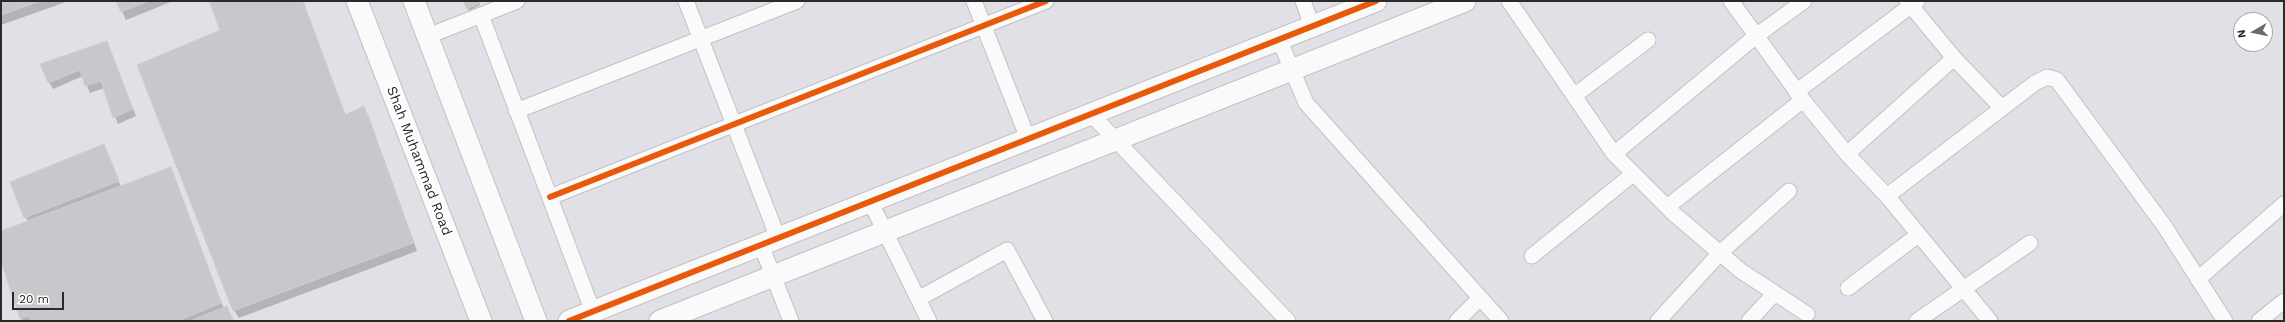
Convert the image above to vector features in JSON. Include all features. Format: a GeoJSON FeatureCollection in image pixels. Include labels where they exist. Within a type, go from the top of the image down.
{"type":"FeatureCollection","features":[{"type":"Feature","properties":{"kind":"street","name":"Shah Muhammad Road"},"geometry":{"type":"LineString","coordinates":[[357,1],[481,321]]}},
{"type":"Feature","properties":{"kind":"street"},"geometry":{"type":"LineString","coordinates":[[414,1],[536,321]]}},
{"type":"Feature","properties":{"kind":"street"},"geometry":{"type":"LineString","coordinates":[[428,36],[485,9],[517,1]]}},
{"type":"Feature","properties":{"kind":"street"},"geometry":{"type":"LineString","coordinates":[[686,1],[734,124],[770,241],[774,276],[791,321]]}},
{"type":"Feature","properties":{"kind":"street"},"geometry":{"type":"LineString","coordinates":[[516,111],[701,40],[797,1]]}},
{"type":"Feature","properties":{"kind":"street"},"geometry":{"type":"LineString","coordinates":[[974,1],[1028,139]]}},
{"type":"Feature","properties":{"kind":"street"},"geometry":{"type":"LineString","coordinates":[[550,197],[1046,1]]}},
{"type":"Feature","properties":{"kind":"street"},"geometry":{"type":"LineString","coordinates":[[1303,1],[1312,26]]}},
{"type":"Feature","properties":{"kind":"street"},"geometry":{"type":"LineString","coordinates":[[569,321],[1376,1]]}},
{"type":"Feature","properties":{"kind":"street"},"geometry":{"type":"LineString","coordinates":[[660,321],[1466,1]]}},
{"type":"Feature","properties":{"kind":"street"},"geometry":{"type":"LineString","coordinates":[[1509,1],[1614,154],[1667,207],[1741,271],[1807,314]]}},
{"type":"Feature","properties":{"kind":"street"},"geometry":{"type":"LineString","coordinates":[[1731,1],[1799,96],[1847,154],[1887,196],[1962,290],[1990,321]]}},
{"type":"Feature","properties":{"kind":"street"},"geometry":{"type":"LineString","coordinates":[[1614,154],[1756,36],[1804,1]]}},
{"type":"Feature","properties":{"kind":"street"},"geometry":{"type":"LineString","coordinates":[[1667,207],[1912,3],[1954,58],[2002,108]]}},
{"type":"Feature","properties":{"kind":"street"},"geometry":{"type":"LineString","coordinates":[[485,9],[516,111],[593,312]]}},
{"type":"Feature","properties":{"kind":"street"},"geometry":{"type":"LineString","coordinates":[[1279,40],[1306,103],[1325,127],[1501,321]]}},
{"type":"Feature","properties":{"kind":"street"},"geometry":{"type":"LineString","coordinates":[[1574,96],[1648,40]]}},
{"type":"Feature","properties":{"kind":"street"},"geometry":{"type":"LineString","coordinates":[[1847,154],[1954,58]]}},
{"type":"Feature","properties":{"kind":"street"},"geometry":{"type":"LineString","coordinates":[[1887,196],[2035,83],[2047,77],[2058,80],[2165,227],[2225,321]]}},
{"type":"Feature","properties":{"kind":"street"},"geometry":{"type":"LineString","coordinates":[[1091,114],[1117,139],[1288,321]]}},
{"type":"Feature","properties":{"kind":"street"},"geometry":{"type":"LineString","coordinates":[[1532,256],[1634,174]]}},
{"type":"Feature","properties":{"kind":"street"},"geometry":{"type":"LineString","coordinates":[[1658,321],[1720,253],[1789,191]]}},
{"type":"Feature","properties":{"kind":"street"},"geometry":{"type":"LineString","coordinates":[[870,201],[929,321]]}},
{"type":"Feature","properties":{"kind":"street"},"geometry":{"type":"LineString","coordinates":[[2198,279],[2284,204]]}},
{"type":"Feature","properties":{"kind":"street"},"geometry":{"type":"LineString","coordinates":[[1848,288],[1918,235]]}},
{"type":"Feature","properties":{"kind":"street"},"geometry":{"type":"LineString","coordinates":[[1916,321],[2030,243]]}},
{"type":"Feature","properties":{"kind":"street"},"geometry":{"type":"LineString","coordinates":[[918,299],[1007,250],[1045,321]]}},
{"type":"Feature","properties":{"kind":"street"},"geometry":{"type":"LineString","coordinates":[[1749,321],[1774,292]]}},
{"type":"Feature","properties":{"kind":"street"},"geometry":{"type":"LineString","coordinates":[[1457,321],[1480,298]]}},
{"type":"Feature","properties":{"kind":"street"},"geometry":{"type":"LineString","coordinates":[[2259,321],[2284,301]]}},
{"type":"Feature","properties":{"kind":"building"},"geometry":{"type":"Polygon","coordinates":[[[1,1],[41,1],[1,15],[1,1]]]}},
{"type":"Feature","properties":{"kind":"building"},"geometry":{"type":"Polygon","coordinates":[[[116,1],[149,1],[121,12],[116,1]]]}},
{"type":"Feature","properties":{"kind":"building"},"geometry":{"type":"Polygon","coordinates":[[[209,1],[302,1],[345,115],[364,106],[413,243],[233,311],[137,65],[220,30],[209,1]]]}},
{"type":"Feature","properties":{"kind":"building"},"geometry":{"type":"Polygon","coordinates":[[[463,1],[479,1],[480,3],[467,9],[463,1]]]}},
{"type":"Feature","properties":{"kind":"building"},"geometry":{"type":"Polygon","coordinates":[[[107,41],[133,109],[113,118],[101,81],[85,86],[80,70],[48,83],[40,64],[107,41]]]}},
{"type":"Feature","properties":{"kind":"building"},"geometry":{"type":"Polygon","coordinates":[[[104,144],[119,181],[24,218],[10,182],[104,144]]]}},
{"type":"Feature","properties":{"kind":"building"},"geometry":{"type":"Polygon","coordinates":[[[171,167],[221,303],[178,321],[31,321],[29,316],[20,319],[1,261],[1,231],[171,167]]]}},
{"type":"Feature","properties":{"kind":"building"},"geometry":{"type":"Polygon","coordinates":[[[227,306],[233,321],[190,321],[227,306]]]}},
{"type":"Feature","properties":{"kind":"cycle path"},"geometry":{"type":"LineString","coordinates":[[550,197],[1046,1]]}},
{"type":"Feature","properties":{"kind":"cycle path"},"geometry":{"type":"LineString","coordinates":[[569,321],[1376,1]]}}]}
